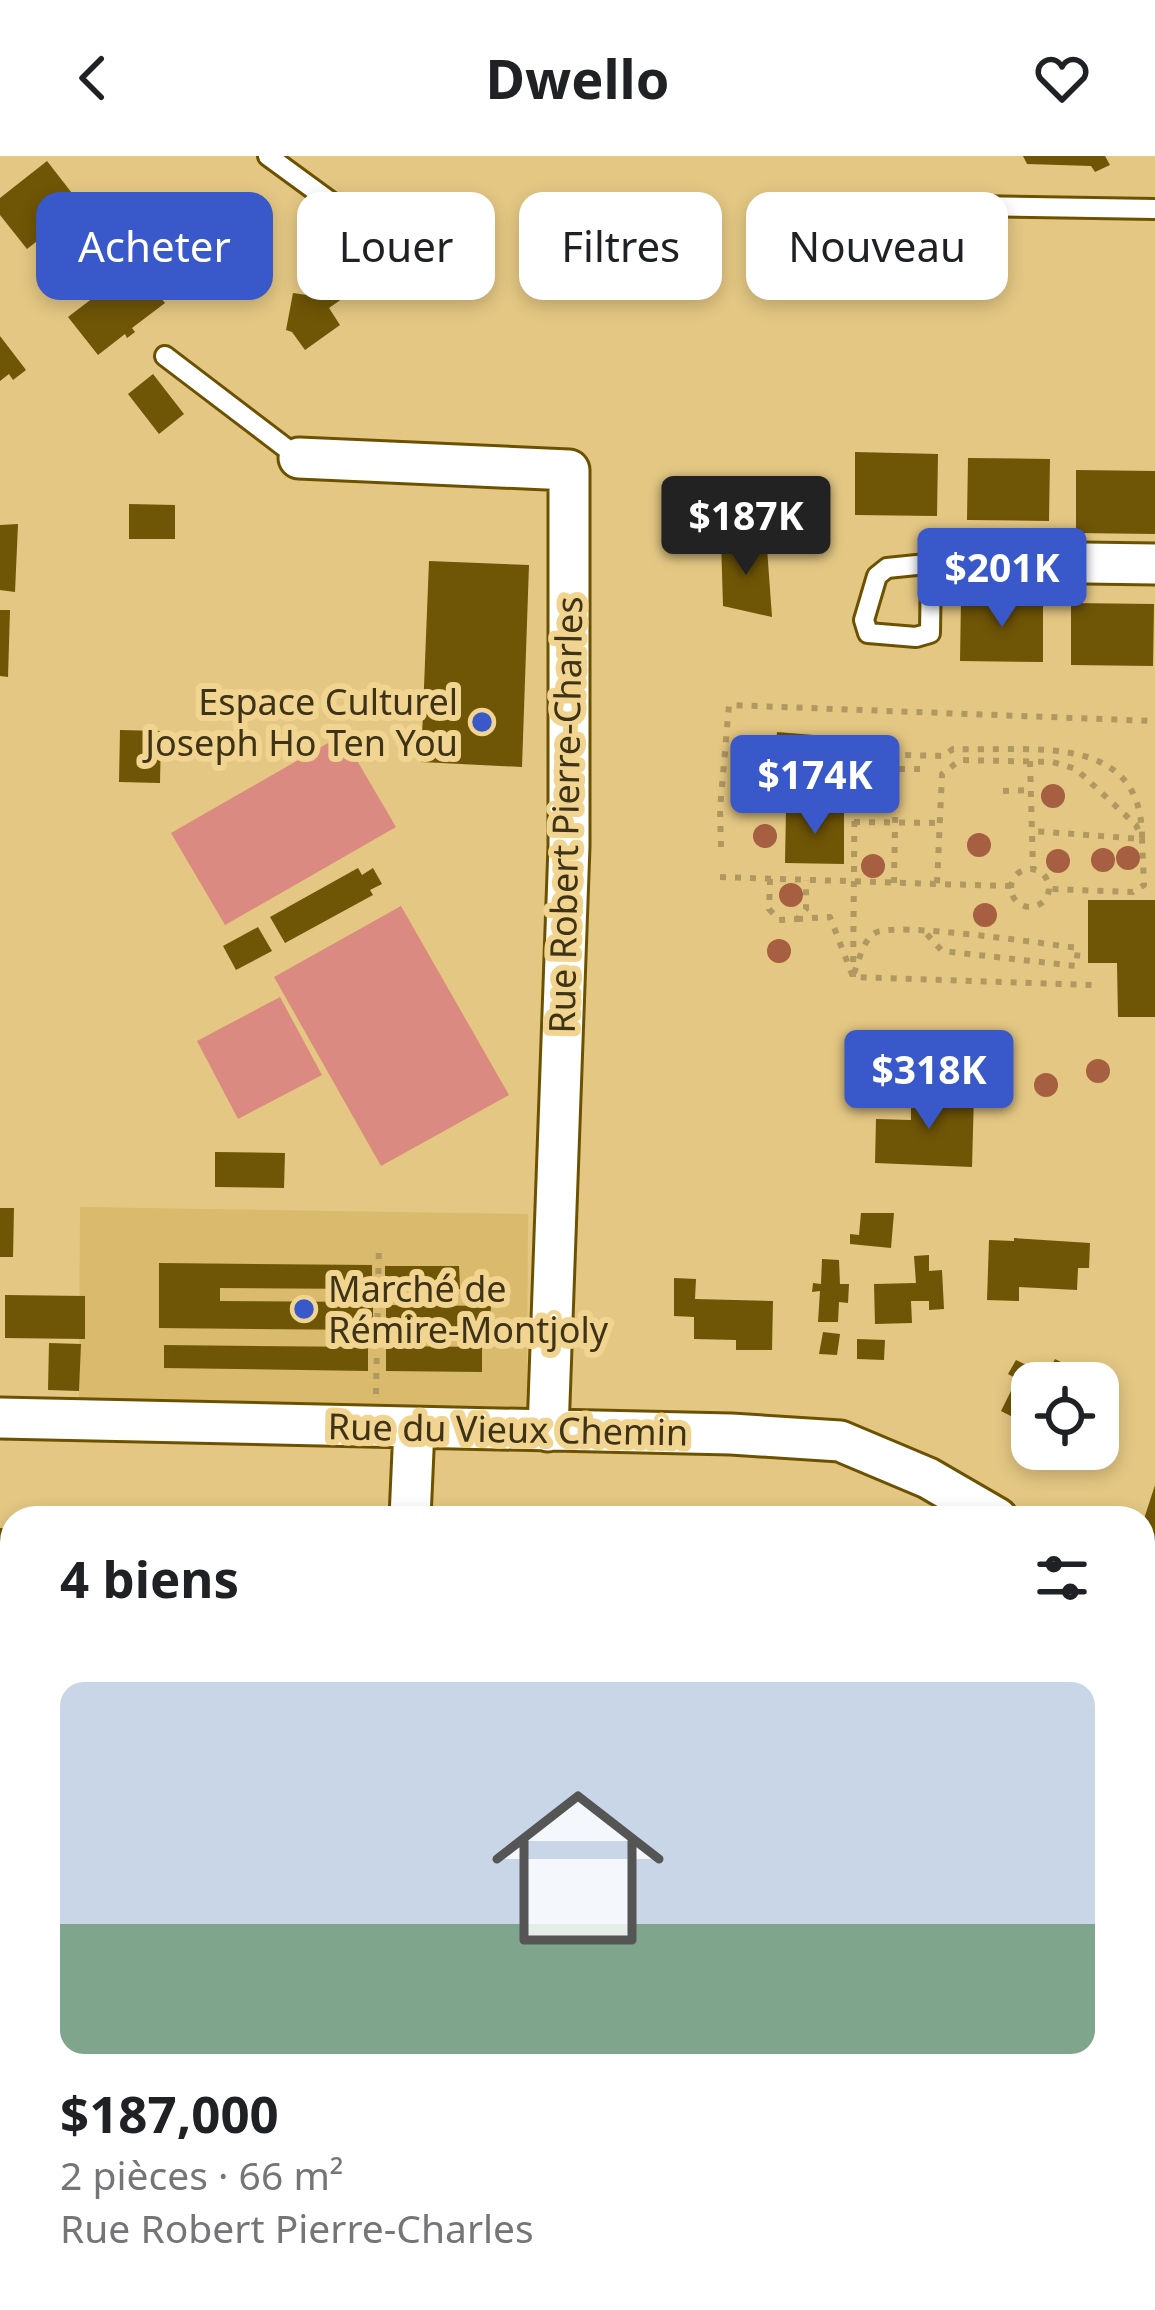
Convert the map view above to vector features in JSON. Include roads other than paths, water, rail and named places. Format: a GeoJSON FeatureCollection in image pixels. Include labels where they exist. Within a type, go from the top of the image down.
{"type":"FeatureCollection","features":[{"type":"Feature","properties":{"kind":"street","name":"Rue Robert Pierre-Charles"},"geometry":{"type":"LineString","coordinates":[[299,458],[569,470],[569,846],[548,1431]]}},
{"type":"Feature","properties":{"kind":"street"},"geometry":{"type":"LineString","coordinates":[[943,562],[1155,564]]}},
{"type":"Feature","properties":{"kind":"street","name":"Rue du Vieux Chemin"},"geometry":{"type":"LineString","coordinates":[[0,1418],[840,1441],[928,1478],[976,1506]]}},
{"type":"Feature","properties":{"kind":"street"},"geometry":{"type":"LineString","coordinates":[[396,1428],[408,1506]]}},
{"type":"Feature","properties":{"kind":"street"},"geometry":{"type":"LineString","coordinates":[[925,1506],[928,1478]]}},
{"type":"Feature","properties":{"kind":"lane"},"geometry":{"type":"LineString","coordinates":[[274,157],[319,192]]}},
{"type":"Feature","properties":{"kind":"lane"},"geometry":{"type":"LineString","coordinates":[[1008,207],[1155,209]]}},
{"type":"Feature","properties":{"kind":"lane"},"geometry":{"type":"LineString","coordinates":[[165,356],[299,458]]}},
{"type":"Feature","properties":{"kind":"lane"},"geometry":{"type":"LineString","coordinates":[[943,562],[929,633],[916,637],[868,633],[864,620],[877,576],[887,568],[943,562]]}},
{"type":"Feature","properties":{"kind":"place","name":"Espace Culturel Joseph Ho Ten You"},"geometry":{"type":"Point","coordinates":[482,722]}},
{"type":"Feature","properties":{"kind":"place","name":"Marché de Rémire-Montjoly"},"geometry":{"type":"Point","coordinates":[304,1309]}}]}
